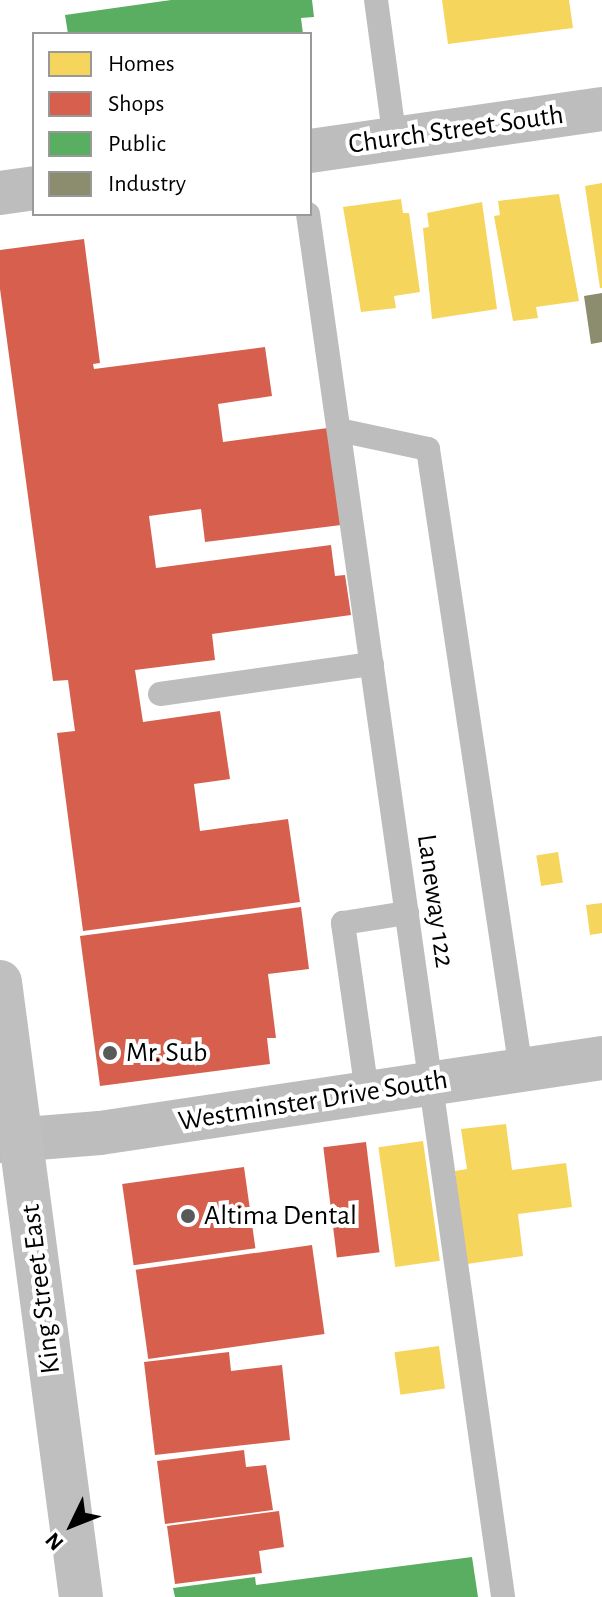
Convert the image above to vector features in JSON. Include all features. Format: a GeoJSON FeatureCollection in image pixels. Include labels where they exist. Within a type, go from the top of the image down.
{"type":"FeatureCollection","features":[{"type":"Feature","properties":{"kind":"main road","name":"King Street East"},"geometry":{"type":"LineString","coordinates":[[0,982],[11,1140],[81,1597]]}},
{"type":"Feature","properties":{"kind":"street","name":"Church Street South"},"geometry":{"type":"LineString","coordinates":[[312,151],[602,109]]}},
{"type":"Feature","properties":{"kind":"street"},"geometry":{"type":"LineString","coordinates":[[0,193],[32,188]]}},
{"type":"Feature","properties":{"kind":"street","name":"Westminster Drive South"},"geometry":{"type":"LineString","coordinates":[[11,1140],[602,1058]]}},
{"type":"Feature","properties":{"kind":"lane"},"geometry":{"type":"LineString","coordinates":[[376,0],[395,140]]}},
{"type":"Feature","properties":{"kind":"lane","name":"Laneway 122"},"geometry":{"type":"LineString","coordinates":[[308,216],[503,1597]]}},
{"type":"Feature","properties":{"kind":"lane"},"geometry":{"type":"LineString","coordinates":[[339,430],[428,449],[521,1070]]}},
{"type":"Feature","properties":{"kind":"lane"},"geometry":{"type":"LineString","coordinates":[[160,694],[372,664]]}},
{"type":"Feature","properties":{"kind":"lane"},"geometry":{"type":"LineString","coordinates":[[367,1092],[343,923],[407,913]]}},
{"type":"Feature","properties":{"kind":"building: Homes"},"geometry":{"type":"Polygon","coordinates":[[[442,0],[569,0],[573,28],[448,44],[442,0]]]}},
{"type":"Feature","properties":{"kind":"building: Homes"},"geometry":{"type":"Polygon","coordinates":[[[602,183],[602,288],[600,288],[585,186],[602,183]]]}},
{"type":"Feature","properties":{"kind":"building: Homes"},"geometry":{"type":"Polygon","coordinates":[[[559,194],[579,301],[536,307],[538,318],[513,321],[494,216],[500,215],[498,201],[559,194]]]}},
{"type":"Feature","properties":{"kind":"building: Homes"},"geometry":{"type":"Polygon","coordinates":[[[401,199],[403,213],[409,213],[420,292],[394,296],[396,308],[361,312],[343,207],[401,199]]]}},
{"type":"Feature","properties":{"kind":"building: Homes"},"geometry":{"type":"Polygon","coordinates":[[[482,202],[497,309],[432,319],[423,228],[429,227],[427,213],[482,202]]]}},
{"type":"Feature","properties":{"kind":"building: Homes"},"geometry":{"type":"Polygon","coordinates":[[[558,852],[563,883],[541,886],[536,855],[558,852]]]}},
{"type":"Feature","properties":{"kind":"building: Homes"},"geometry":{"type":"Polygon","coordinates":[[[602,903],[602,933],[590,935],[586,905],[602,903]]]}},
{"type":"Feature","properties":{"kind":"building: Homes"},"geometry":{"type":"Polygon","coordinates":[[[506,1124],[512,1170],[566,1163],[572,1207],[518,1214],[523,1256],[467,1264],[455,1171],[467,1169],[461,1129],[506,1124]]]}},
{"type":"Feature","properties":{"kind":"building: Homes"},"geometry":{"type":"Polygon","coordinates":[[[423,1141],[440,1261],[395,1267],[378,1147],[423,1141]]]}},
{"type":"Feature","properties":{"kind":"building: Homes"},"geometry":{"type":"Polygon","coordinates":[[[439,1346],[445,1389],[400,1395],[394,1352],[439,1346]]]}},
{"type":"Feature","properties":{"kind":"building: Shops"},"geometry":{"type":"Polygon","coordinates":[[[84,239],[100,363],[93,364],[94,369],[265,347],[272,396],[218,404],[223,442],[328,428],[341,525],[205,542],[201,509],[149,516],[156,568],[331,545],[335,576],[345,575],[351,615],[212,634],[215,660],[135,670],[143,722],[220,711],[230,779],[194,784],[200,831],[288,819],[300,902],[83,931],[57,733],[75,731],[68,680],[53,681],[0,289],[0,250],[84,239]]]}},
{"type":"Feature","properties":{"kind":"building: Shops"},"geometry":{"type":"Polygon","coordinates":[[[301,907],[309,969],[268,974],[276,1038],[267,1038],[270,1064],[100,1086],[80,936],[301,907]]]}},
{"type":"Feature","properties":{"kind":"building: Shops"},"geometry":{"type":"Polygon","coordinates":[[[366,1142],[380,1252],[337,1257],[323,1147],[366,1142]]]}},
{"type":"Feature","properties":{"kind":"building: Shops","name":"Altima Dental"},"geometry":{"type":"Polygon","coordinates":[[[244,1167],[255,1248],[134,1265],[122,1184],[244,1167]]]}},
{"type":"Feature","properties":{"kind":"building: Shops"},"geometry":{"type":"Polygon","coordinates":[[[312,1245],[325,1334],[148,1359],[136,1270],[312,1245]]]}},
{"type":"Feature","properties":{"kind":"building: Shops"},"geometry":{"type":"Polygon","coordinates":[[[229,1352],[231,1371],[282,1365],[290,1440],[155,1455],[144,1362],[229,1352]]]}},
{"type":"Feature","properties":{"kind":"building: Shops"},"geometry":{"type":"Polygon","coordinates":[[[244,1450],[246,1467],[266,1465],[273,1510],[165,1524],[157,1461],[244,1450]]]}},
{"type":"Feature","properties":{"kind":"building: Shops"},"geometry":{"type":"Polygon","coordinates":[[[279,1511],[284,1547],[259,1551],[262,1573],[175,1584],[167,1526],[279,1511]]]}},
{"type":"Feature","properties":{"kind":"building: Public"},"geometry":{"type":"Polygon","coordinates":[[[171,0],[312,0],[314,17],[301,18],[303,32],[68,32],[65,15],[171,0]]]}},
{"type":"Feature","properties":{"kind":"building: Public"},"geometry":{"type":"Polygon","coordinates":[[[472,1557],[478,1597],[175,1597],[173,1588],[255,1577],[256,1585],[472,1557]]]}},
{"type":"Feature","properties":{"kind":"building: Industry"},"geometry":{"type":"Polygon","coordinates":[[[602,293],[602,342],[591,344],[584,296],[602,293]]]}},
{"type":"Feature","properties":{"kind":"place","name":"Mr. Sub"},"geometry":{"type":"Point","coordinates":[110,1053]}},
{"type":"Feature","properties":{"kind":"place","name":"Altima Dental"},"geometry":{"type":"Point","coordinates":[188,1216]}}]}
